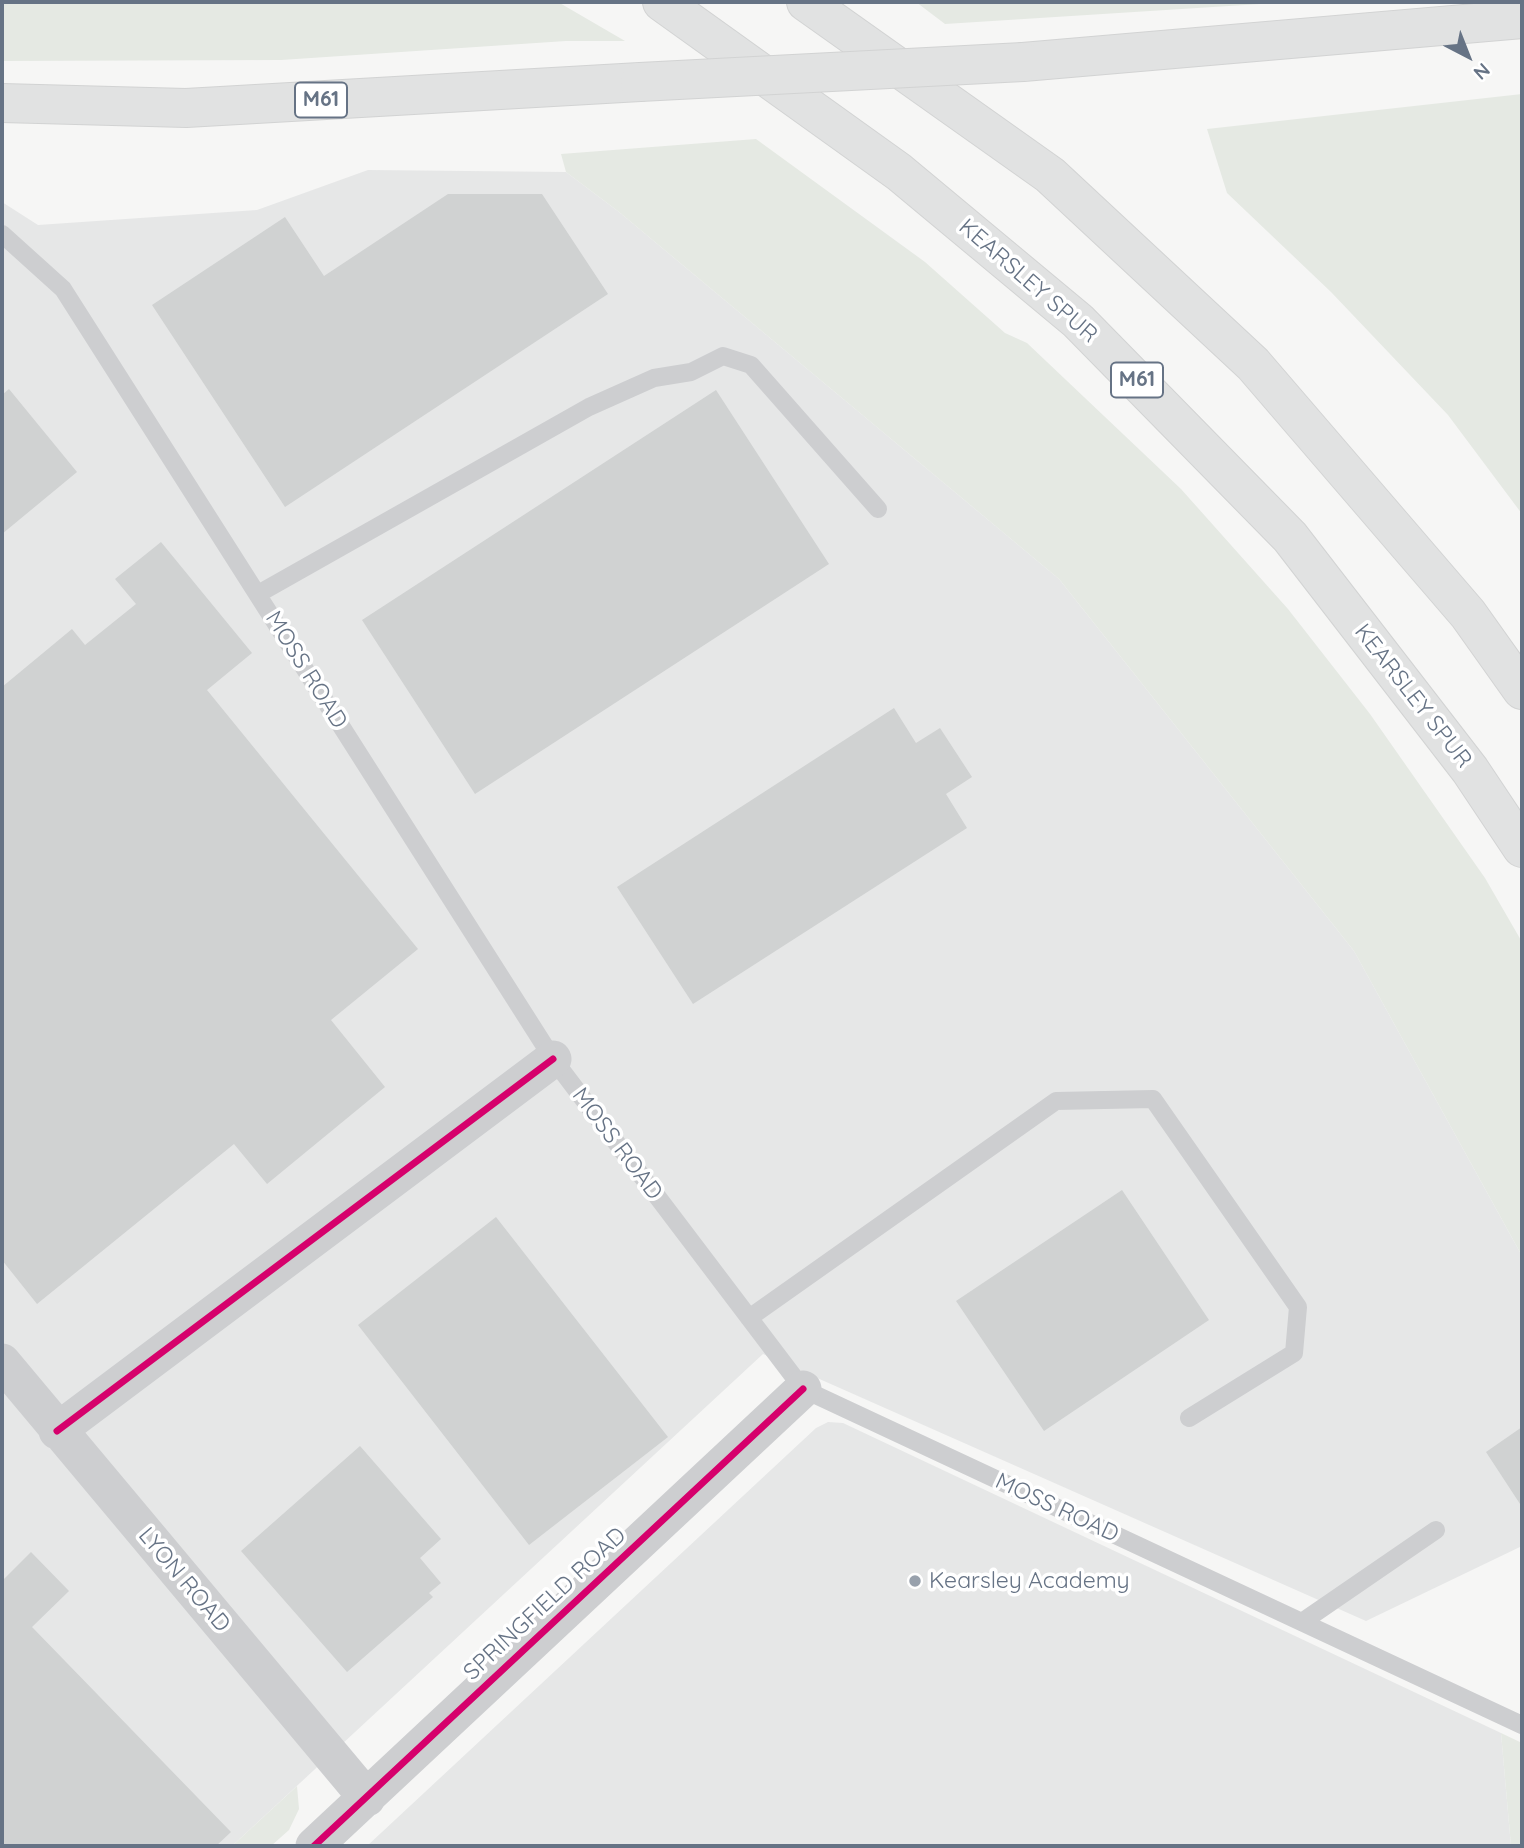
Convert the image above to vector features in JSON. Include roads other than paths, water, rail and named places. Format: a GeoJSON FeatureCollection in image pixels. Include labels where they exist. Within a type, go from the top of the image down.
{"type":"FeatureCollection","features":[{"type":"Feature","properties":{"kind":"highway","name":"KEARSLEY SPUR"},"geometry":{"type":"LineString","coordinates":[[663,2],[899,172],[1079,321],[1290,537],[1470,770],[1522,849]]}},
{"type":"Feature","properties":{"kind":"highway"},"geometry":{"type":"LineString","coordinates":[[806,2],[1050,175],[1253,365],[1468,614],[1522,690]]}},
{"type":"Feature","properties":{"kind":"highway","name":"M61"},"geometry":{"type":"LineString","coordinates":[[2,103],[186,108],[1023,62],[1522,19]]}},
{"type":"Feature","properties":{"kind":"street"},"geometry":{"type":"LineString","coordinates":[[57,1431],[553,1059]]}},
{"type":"Feature","properties":{"kind":"street","name":"LYON ROAD"},"geometry":{"type":"LineString","coordinates":[[2,1362],[57,1431],[367,1798]]}},
{"type":"Feature","properties":{"kind":"street","name":"SPRINGFIELD ROAD"},"geometry":{"type":"LineString","coordinates":[[314,1846],[803,1389]]}},
{"type":"Feature","properties":{"kind":"lane","name":"MOSS ROAD"},"geometry":{"type":"LineString","coordinates":[[2,234],[64,289],[553,1059],[803,1389],[1522,1726]]}},
{"type":"Feature","properties":{"kind":"lane"},"geometry":{"type":"LineString","coordinates":[[258,594],[589,408],[654,378],[691,372],[723,356],[751,365],[878,509]]}},
{"type":"Feature","properties":{"kind":"lane"},"geometry":{"type":"LineString","coordinates":[[749,1318],[1056,1101],[1153,1099],[1298,1307],[1294,1353],[1189,1418]]}},
{"type":"Feature","properties":{"kind":"lane"},"geometry":{"type":"LineString","coordinates":[[1302,1622],[1436,1530]]}},
{"type":"Feature","properties":{"kind":"place","name":"Kearsley Academy"},"geometry":{"type":"Point","coordinates":[915,1581]}}]}
